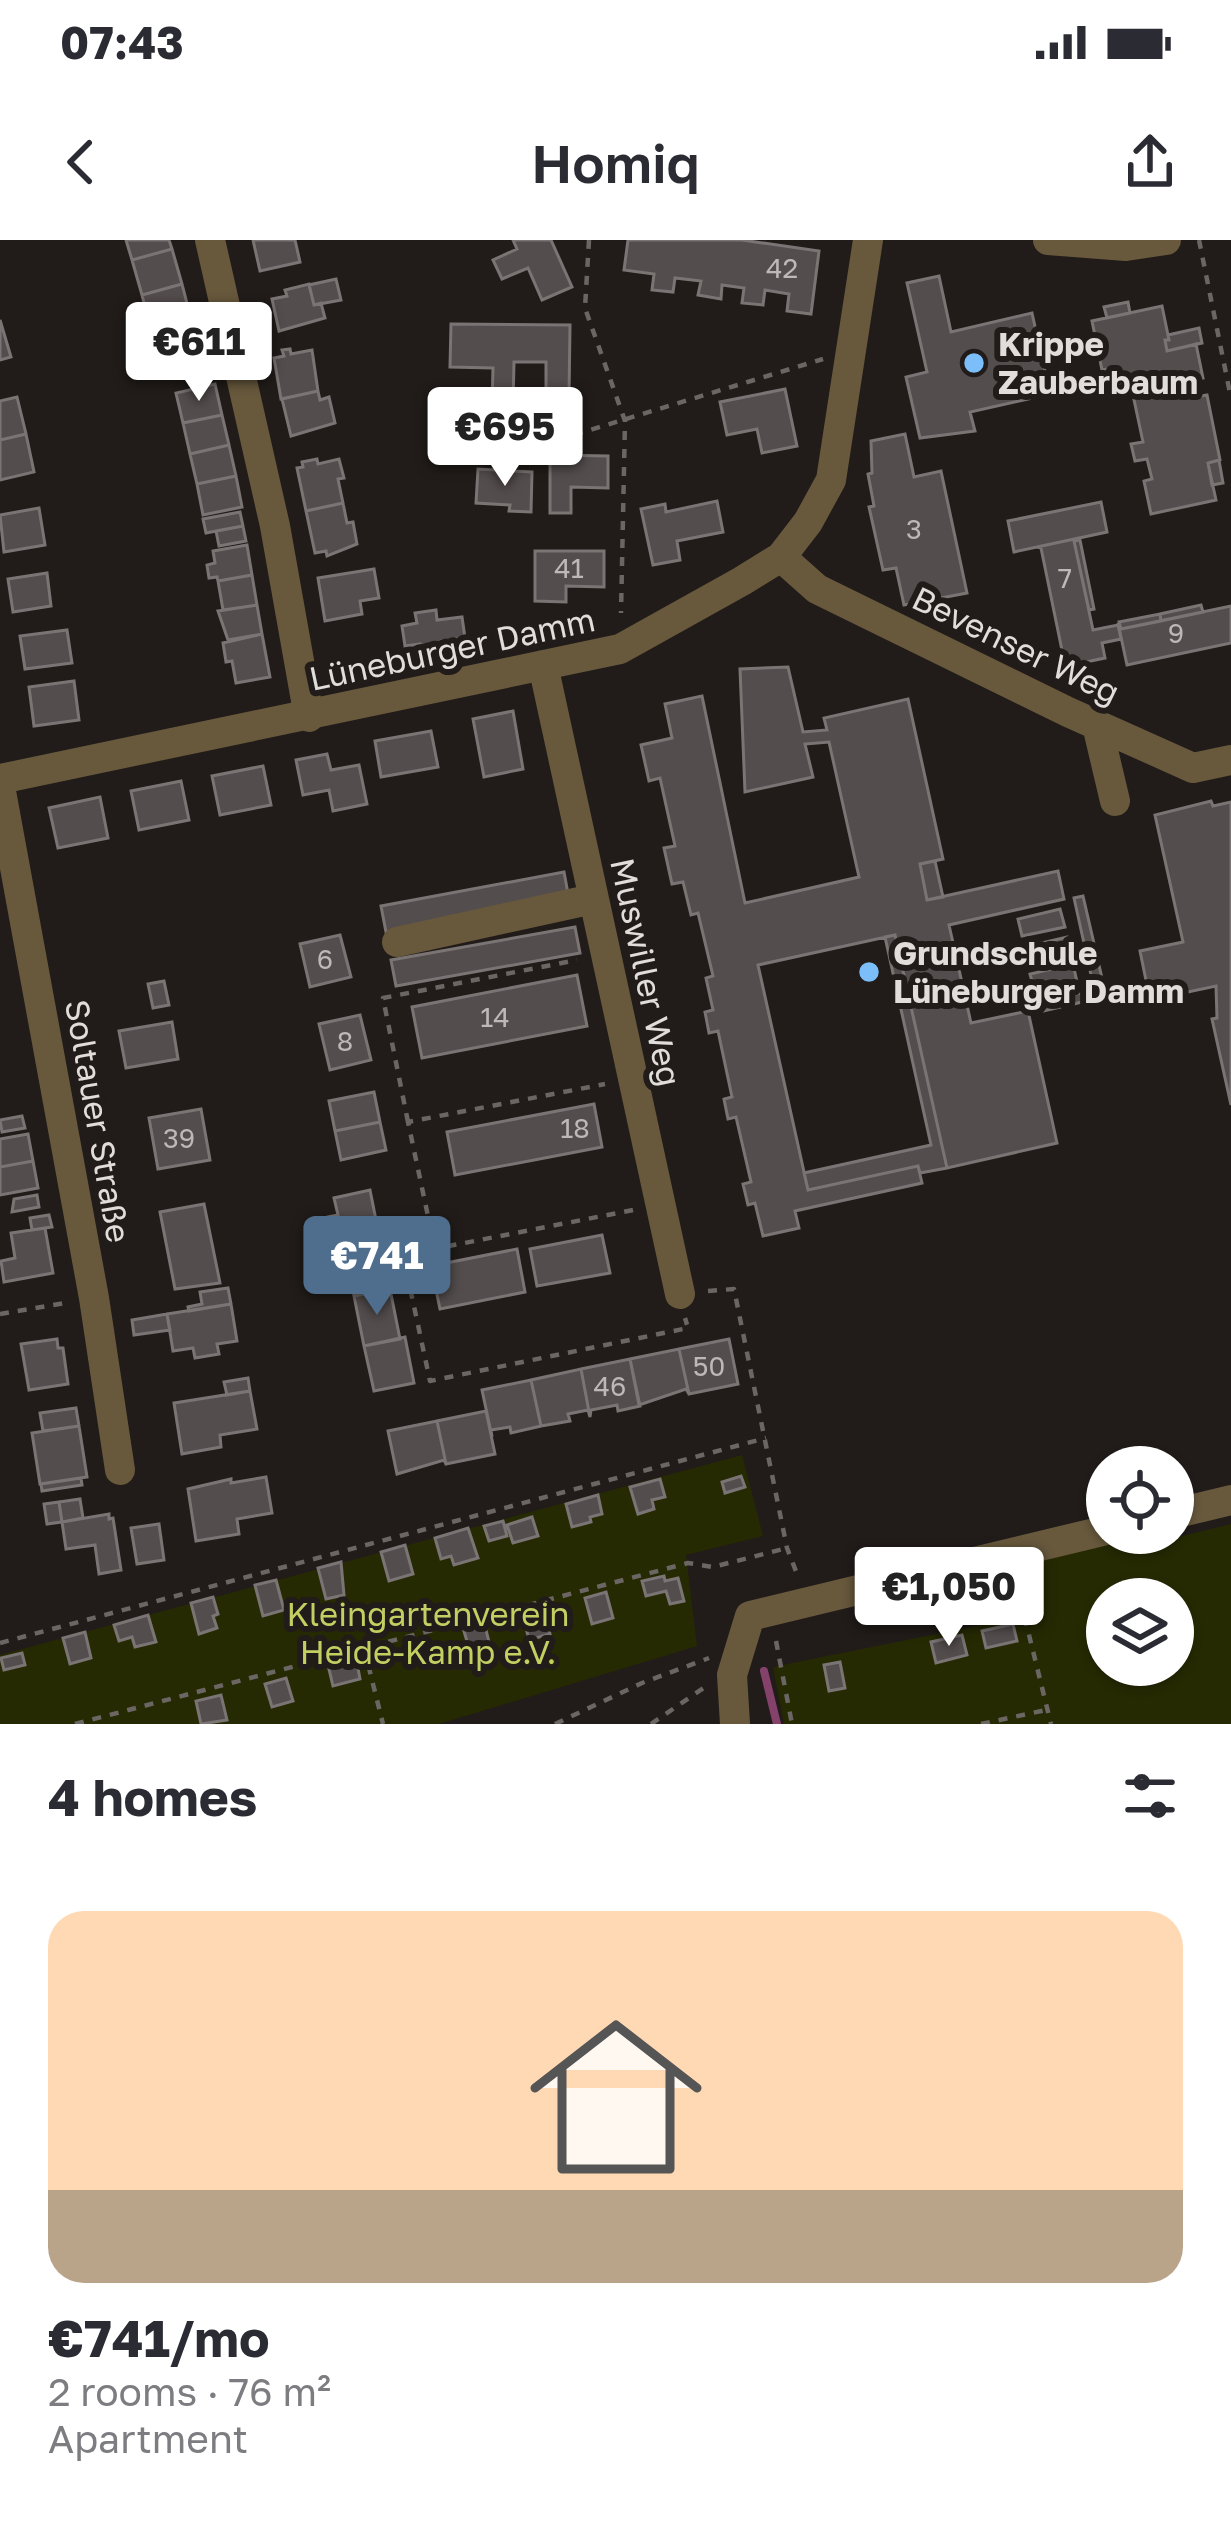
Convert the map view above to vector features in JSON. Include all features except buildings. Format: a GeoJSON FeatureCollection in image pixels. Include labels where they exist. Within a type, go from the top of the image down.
{"type":"FeatureCollection","features":[{"type":"Feature","properties":{"kind":"street"},"geometry":{"type":"LineString","coordinates":[[210,240],[275,526],[309,717]]}},
{"type":"Feature","properties":{"kind":"street","name":"Lüneburger Damm"},"geometry":{"type":"LineString","coordinates":[[0,783],[620,649],[781,557],[832,480],[868,240]]}},
{"type":"Feature","properties":{"kind":"street"},"geometry":{"type":"LineString","coordinates":[[1048,240],[1126,247],[1166,240]]}},
{"type":"Feature","properties":{"kind":"street","name":"Bevenser Weg"},"geometry":{"type":"LineString","coordinates":[[781,557],[817,589],[1192,768],[1231,760]]}},
{"type":"Feature","properties":{"kind":"street","name":"Muswiller Weg"},"geometry":{"type":"LineString","coordinates":[[543,665],[680,1294]]}},
{"type":"Feature","properties":{"kind":"street"},"geometry":{"type":"LineString","coordinates":[[1097,725],[1115,802]]}},
{"type":"Feature","properties":{"kind":"street","name":"Soltauer Straße"},"geometry":{"type":"LineString","coordinates":[[0,783],[94,1298],[120,1470]]}},
{"type":"Feature","properties":{"kind":"street"},"geometry":{"type":"LineString","coordinates":[[397,942],[593,898]]}},
{"type":"Feature","properties":{"kind":"street"},"geometry":{"type":"LineString","coordinates":[[1194,1509],[1231,1500]]}},
{"type":"Feature","properties":{"kind":"street"},"geometry":{"type":"LineString","coordinates":[[735,1724],[724,1665],[759,1614],[1086,1535]]}},
{"type":"Feature","properties":{"kind":"path"},"geometry":{"type":"LineString","coordinates":[[589,240],[584,308],[625,421],[620,649]]}},
{"type":"Feature","properties":{"kind":"path"},"geometry":{"type":"LineString","coordinates":[[1199,240],[1231,398]]}},
{"type":"Feature","properties":{"kind":"path"},"geometry":{"type":"LineString","coordinates":[[488,461],[852,350]]}},
{"type":"Feature","properties":{"kind":"path"},"geometry":{"type":"LineString","coordinates":[[435,1249],[383,998],[605,954]]}},
{"type":"Feature","properties":{"kind":"path"},"geometry":{"type":"LineString","coordinates":[[408,1122],[632,1078]]}},
{"type":"Feature","properties":{"kind":"path"},"geometry":{"type":"LineString","coordinates":[[660,1205],[403,1256],[430,1382],[688,1328],[680,1294],[734,1289],[787,1548],[807,1602]]}},
{"type":"Feature","properties":{"kind":"path"},"geometry":{"type":"LineString","coordinates":[[0,1313],[94,1298]]}},
{"type":"Feature","properties":{"kind":"path"},"geometry":{"type":"LineString","coordinates":[[0,1642],[766,1438]]}},
{"type":"Feature","properties":{"kind":"path"},"geometry":{"type":"LineString","coordinates":[[75,1724],[688,1563],[713,1567],[787,1548]]}},
{"type":"Feature","properties":{"kind":"path"},"geometry":{"type":"LineString","coordinates":[[1007,1554],[1027,1616],[1051,1724]]}},
{"type":"Feature","properties":{"kind":"path"},"geometry":{"type":"LineString","coordinates":[[759,1614],[792,1724]]}},
{"type":"Feature","properties":{"kind":"path"},"geometry":{"type":"LineString","coordinates":[[364,1647],[383,1724]]}},
{"type":"Feature","properties":{"kind":"path"},"geometry":{"type":"LineString","coordinates":[[555,1724],[642,1683],[724,1665]]}},
{"type":"Feature","properties":{"kind":"path"},"geometry":{"type":"LineString","coordinates":[[650,1724],[718,1679],[724,1665]]}},
{"type":"Feature","properties":{"kind":"path"},"geometry":{"type":"LineString","coordinates":[[981,1724],[1048,1710]]}},
{"type":"Feature","properties":{"kind":"green space","name":"Kleingartenverein Heide-Kamp e.V."},"geometry":{"type":"Polygon","coordinates":[[[742,1455],[763,1536],[686,1555],[697,1646],[439,1724],[0,1724],[0,1655],[742,1455]]]}},
{"type":"Feature","properties":{"kind":"green space"},"geometry":{"type":"Polygon","coordinates":[[[1231,1524],[1231,1724],[784,1724],[773,1667],[1021,1617],[1007,1554],[1086,1539],[1086,1554],[1194,1554],[1194,1533],[1231,1524]]]}},
{"type":"Feature","properties":{"kind":"waterway"},"geometry":{"type":"LineString","coordinates":[[764,1671],[777,1724]]}},
{"type":"Feature","properties":{"kind":"place","name":"Krippe Zauberbaum"},"geometry":{"type":"Point","coordinates":[974,363]}},
{"type":"Feature","properties":{"kind":"place","name":"Grundschule Lüneburger Damm"},"geometry":{"type":"Point","coordinates":[869,972]}}]}
